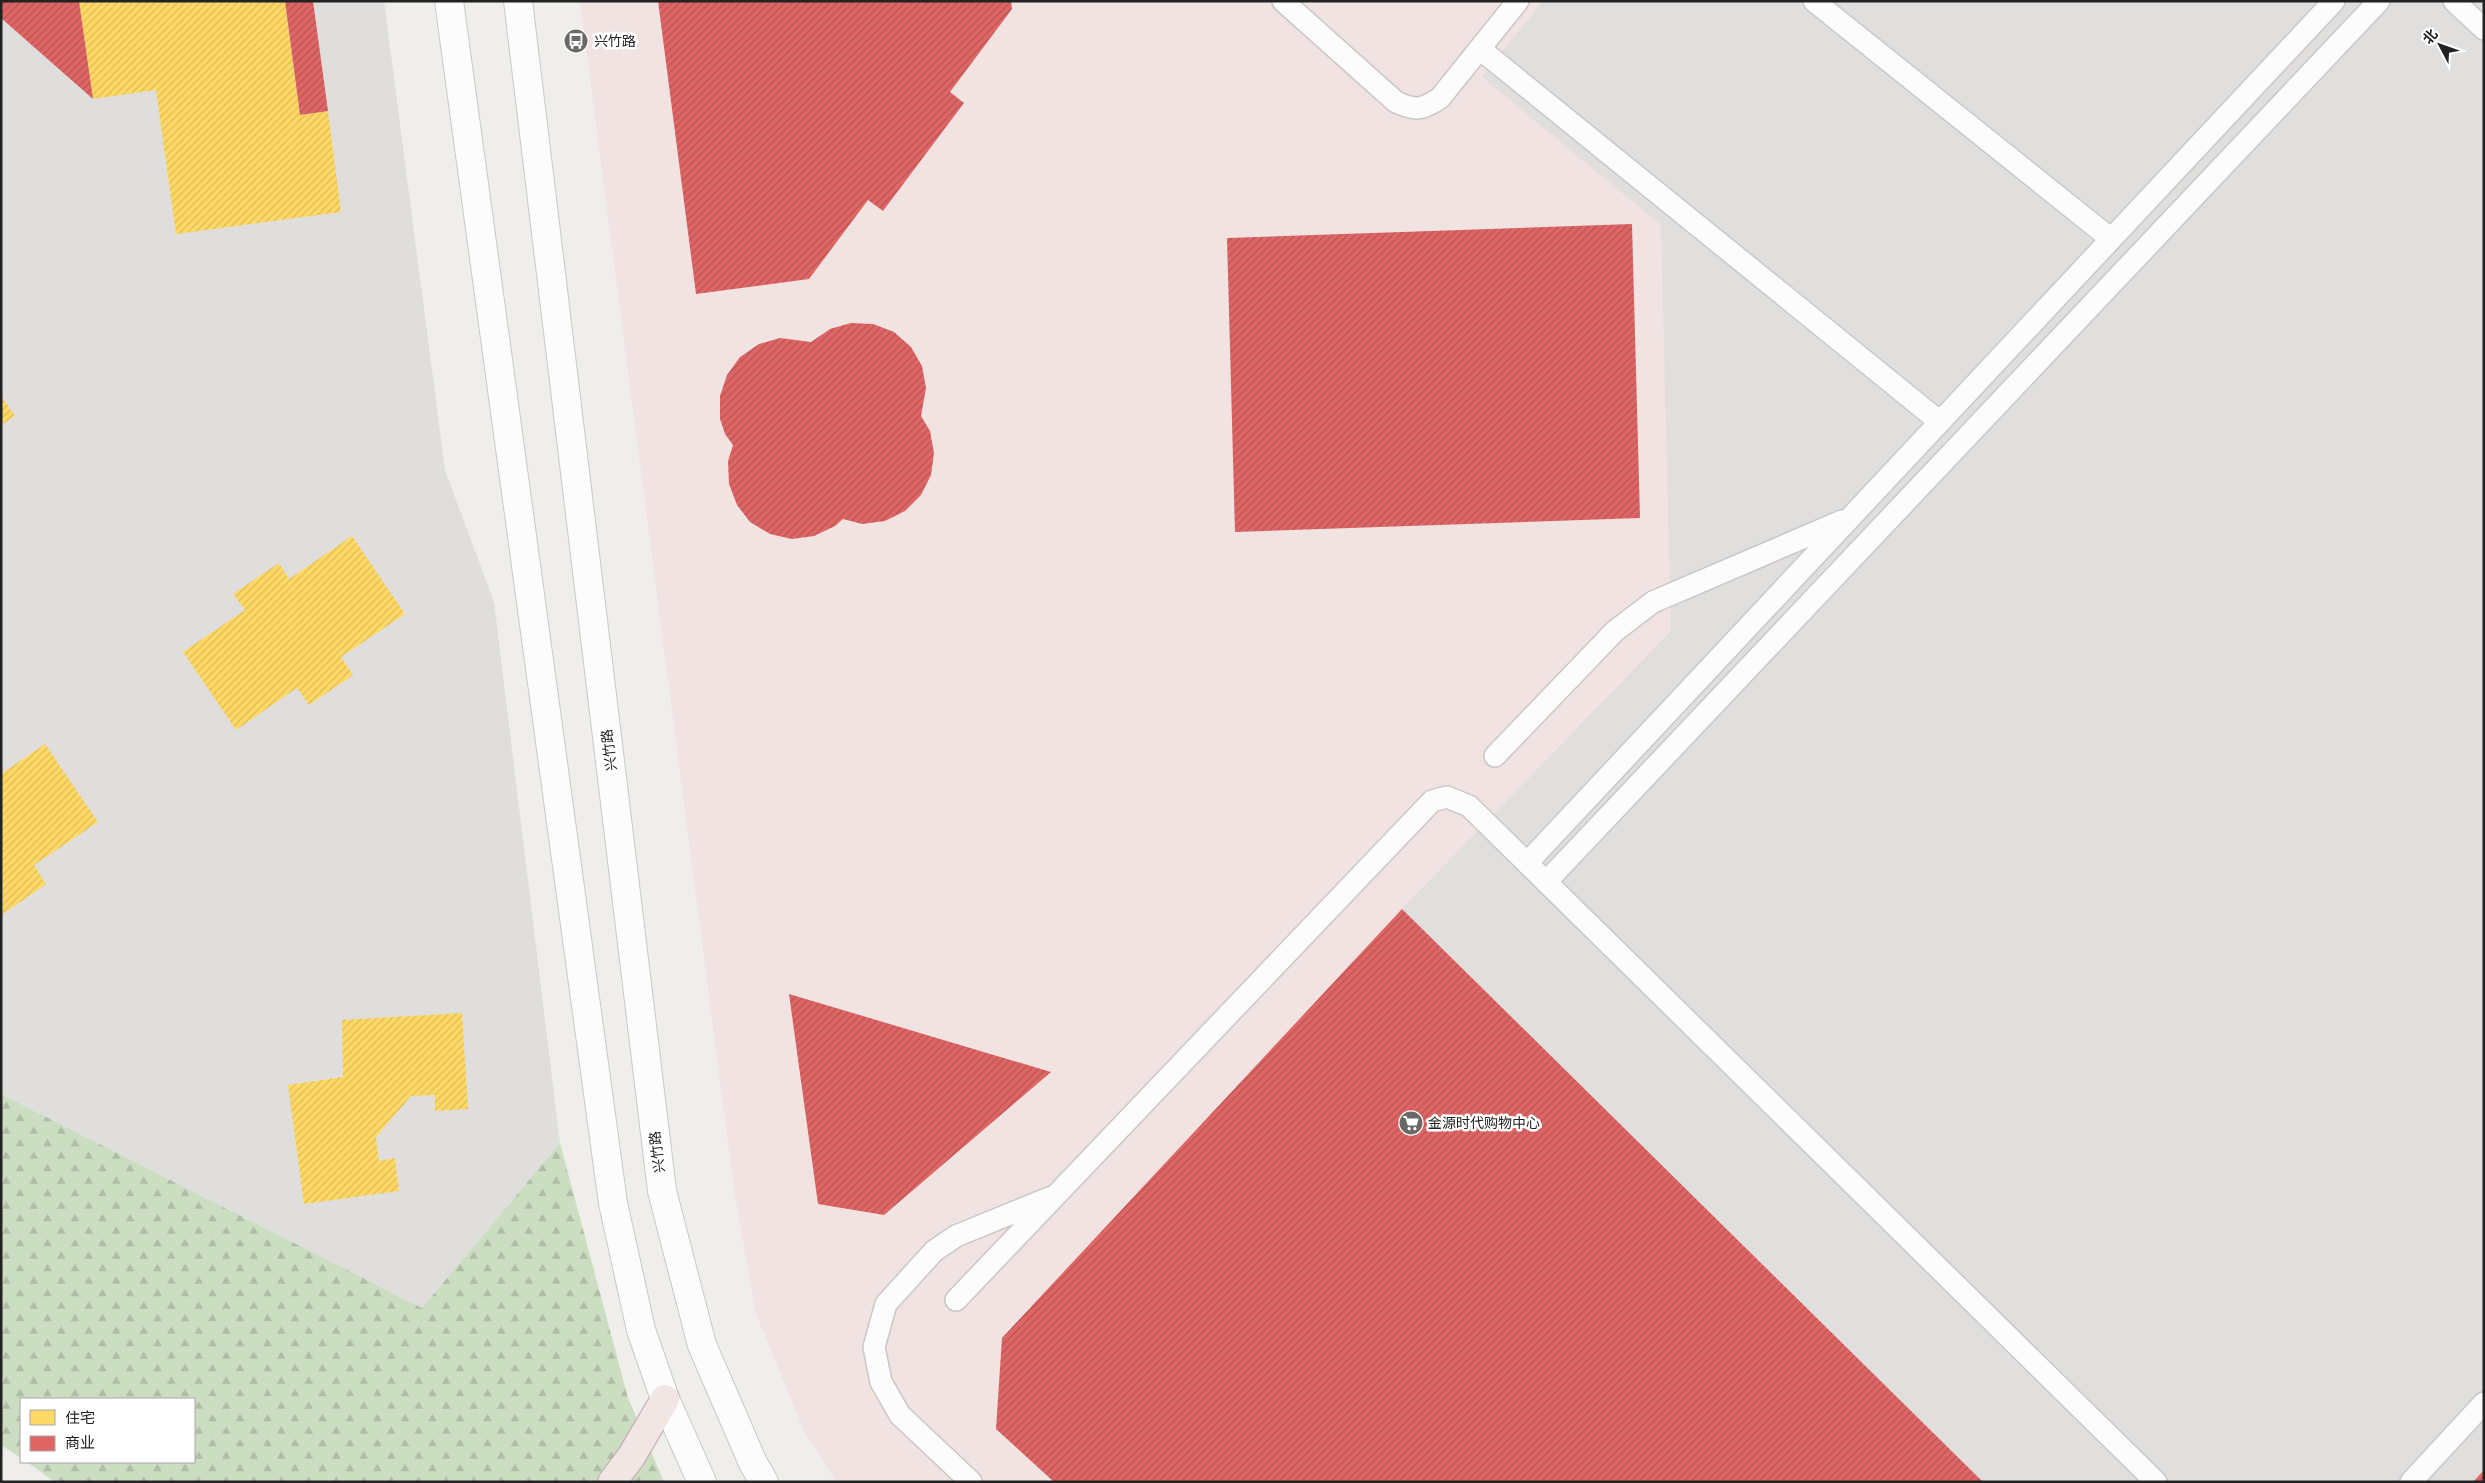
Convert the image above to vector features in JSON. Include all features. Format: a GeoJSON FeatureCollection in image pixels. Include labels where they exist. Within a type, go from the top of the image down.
{"type":"FeatureCollection","features":[{"type":"Feature","properties":{"kind":"highway"},"geometry":{"type":"LineString","coordinates":[[612,1482],[631,1457],[666,1399]]}},
{"type":"Feature","properties":{"kind":"street"},"geometry":{"type":"LineString","coordinates":[[449,1],[614,1203],[641,1330],[666,1399],[702,1482]]}},
{"type":"Feature","properties":{"kind":"street","name":"兴竹路"},"geometry":{"type":"LineString","coordinates":[[518,1],[662,1191],[702,1345],[753,1463],[764,1482]]}},
{"type":"Feature","properties":{"kind":"lane"},"geometry":{"type":"LineString","coordinates":[[1283,1],[1396,102],[1411,109],[1425,108],[1440,98],[1518,1]]}},
{"type":"Feature","properties":{"kind":"lane"},"geometry":{"type":"LineString","coordinates":[[1814,1],[2111,239]]}},
{"type":"Feature","properties":{"kind":"lane"},"geometry":{"type":"LineString","coordinates":[[1527,863],[2334,1]]}},
{"type":"Feature","properties":{"kind":"lane"},"geometry":{"type":"LineString","coordinates":[[1546,882],[2379,1]]}},
{"type":"Feature","properties":{"kind":"lane"},"geometry":{"type":"LineString","coordinates":[[2454,1],[2484,29]]}},
{"type":"Feature","properties":{"kind":"lane"},"geometry":{"type":"LineString","coordinates":[[1480,49],[1940,422]]}},
{"type":"Feature","properties":{"kind":"lane"},"geometry":{"type":"LineString","coordinates":[[1495,756],[1615,631],[1653,602],[1917,490]]}},
{"type":"Feature","properties":{"kind":"lane"},"geometry":{"type":"LineString","coordinates":[[956,1300],[1432,800],[1447,797],[1469,806],[2156,1482]]}},
{"type":"Feature","properties":{"kind":"lane"},"geometry":{"type":"LineString","coordinates":[[971,1482],[900,1415],[881,1382],[874,1347],[886,1304],[934,1251],[956,1236],[1056,1195]]}},
{"type":"Feature","properties":{"kind":"lane"},"geometry":{"type":"LineString","coordinates":[[2410,1482],[2484,1402]]}},
{"type":"Feature","properties":{"kind":"shaded area"},"geometry":{"type":"Polygon","coordinates":[[[1,1],[384,1],[445,470],[494,602],[560,1143],[422,1308],[1,1094],[1,1]]]}},
{"type":"Feature","properties":{"kind":"shaded area"},"geometry":{"type":"Polygon","coordinates":[[[580,1],[2484,1],[2484,1482],[836,1482],[805,1433],[756,1314],[734,1189],[580,1]]]}},
{"type":"Feature","properties":{"kind":"shaded area"},"geometry":{"type":"Polygon","coordinates":[[[1543,1],[2484,1],[2484,1470],[2473,1482],[1983,1482],[1402,909],[1671,631],[1661,225],[1482,77],[1543,1]]]}},
{"type":"Feature","properties":{"kind":"green space"},"geometry":{"type":"Polygon","coordinates":[[[1,1094],[422,1308],[560,1143],[628,1398],[664,1482],[55,1482],[28,1463],[195,1463],[195,1398],[20,1398],[20,1457],[1,1445],[1,1094]]]}},
{"type":"Feature","properties":{"kind":"building: 住宅"},"geometry":{"type":"Polygon","coordinates":[[[79,1],[285,1],[300,115],[328,111],[341,212],[176,234],[156,90],[93,99],[79,1]]]}},
{"type":"Feature","properties":{"kind":"building: 住宅"},"geometry":{"type":"Polygon","coordinates":[[[1,396],[15,416],[1,425],[1,396]]]}},
{"type":"Feature","properties":{"kind":"building: 住宅"},"geometry":{"type":"Polygon","coordinates":[[[352,536],[405,614],[341,657],[353,675],[309,705],[297,688],[236,730],[183,652],[245,610],[233,594],[279,563],[289,579],[352,536]]]}},
{"type":"Feature","properties":{"kind":"building: 住宅"},"geometry":{"type":"Polygon","coordinates":[[[45,744],[98,822],[34,865],[46,884],[3,914],[1,774],[45,744]]]}},
{"type":"Feature","properties":{"kind":"building: 住宅"},"geometry":{"type":"Polygon","coordinates":[[[462,1013],[468,1109],[435,1111],[435,1095],[411,1096],[376,1137],[379,1161],[395,1158],[399,1191],[304,1204],[288,1085],[343,1077],[342,1020],[462,1013]]]}},
{"type":"Feature","properties":{"kind":"building: 商业"},"geometry":{"type":"Polygon","coordinates":[[[1,1],[79,1],[93,99],[1,18],[1,1]]]}},
{"type":"Feature","properties":{"kind":"building: 商业"},"geometry":{"type":"Polygon","coordinates":[[[285,1],[313,1],[328,111],[300,115],[285,1]]]}},
{"type":"Feature","properties":{"kind":"building: 商业"},"geometry":{"type":"Polygon","coordinates":[[[658,1],[1011,1],[1012,9],[950,92],[964,103],[883,211],[868,200],[809,279],[696,294],[658,1]]]}},
{"type":"Feature","properties":{"kind":"building: 商业"},"geometry":{"type":"Polygon","coordinates":[[[1632,224],[1640,518],[1235,532],[1227,238],[1632,224]]]}},
{"type":"Feature","properties":{"kind":"building: 商业"},"geometry":{"type":"Polygon","coordinates":[[[851,323],[873,324],[894,332],[911,347],[922,366],[926,388],[921,416],[930,431],[934,453],[931,475],[921,495],[905,511],[885,521],[862,524],[843,519],[835,526],[814,536],[792,539],[770,534],[750,522],[737,505],[729,484],[728,461],[733,445],[725,434],[720,419],[720,396],[727,375],[740,357],[759,344],[780,338],[811,342],[830,329],[851,323]]]}},
{"type":"Feature","properties":{"kind":"building: 商业","name":"金源时代购物中心"},"geometry":{"type":"Polygon","coordinates":[[[1402,909],[1983,1482],[1054,1482],[996,1429],[1002,1338],[1402,909]]]}},
{"type":"Feature","properties":{"kind":"building: 商业"},"geometry":{"type":"Polygon","coordinates":[[[789,994],[1051,1072],[884,1215],[818,1204],[789,994]]]}},
{"type":"Feature","properties":{"kind":"building: 商业"},"geometry":{"type":"Polygon","coordinates":[[[2484,1470],[2484,1482],[2473,1482],[2484,1470]]]}},
{"type":"Feature","properties":{"kind":"place","name":"兴竹路"},"geometry":{"type":"Point","coordinates":[576,41]}},
{"type":"Feature","properties":{"kind":"place","name":"金源时代购物中心"},"geometry":{"type":"Point","coordinates":[1411,1123]}}]}
